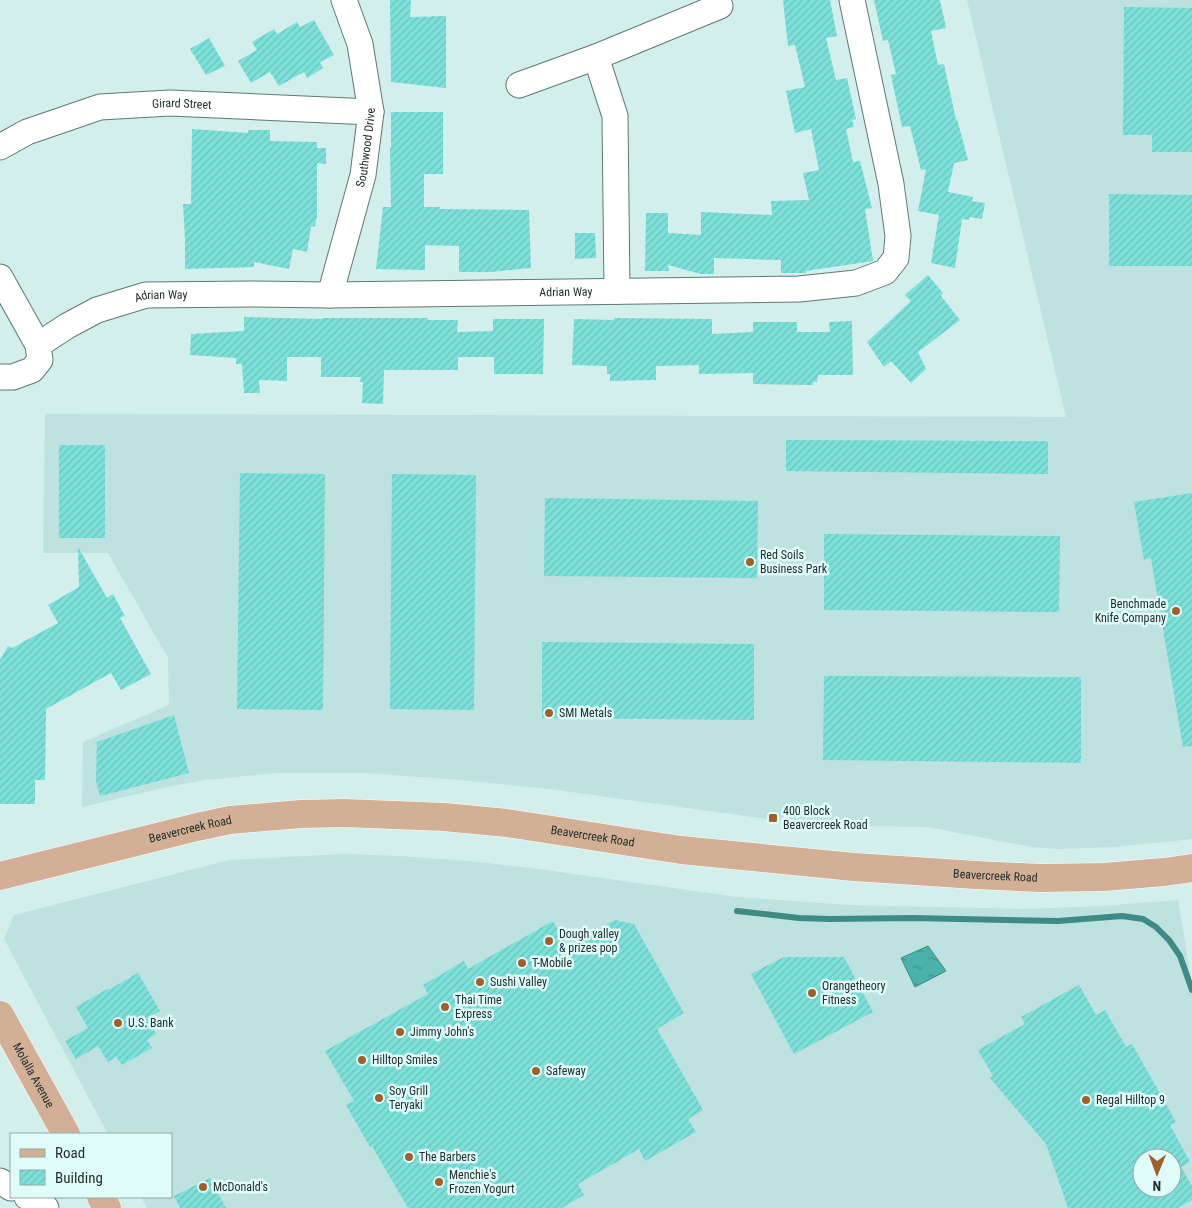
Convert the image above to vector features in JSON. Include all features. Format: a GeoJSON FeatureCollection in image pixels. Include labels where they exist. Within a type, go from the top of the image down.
{"type":"FeatureCollection","features":[{"type":"Feature","properties":{"kind":"main road","name":"Beavercreek Road"},"geometry":{"type":"LineString","coordinates":[[0,876],[230,820],[301,814],[344,813],[444,817],[506,823],[690,851],[854,867],[976,875],[1040,878],[1104,877],[1192,868]]}},
{"type":"Feature","properties":{"kind":"main road","name":"Molalla Avenue"},"geometry":{"type":"LineString","coordinates":[[0,1015],[65,1133]]}},
{"type":"Feature","properties":{"kind":"street","name":"Southwood Drive"},"geometry":{"type":"LineString","coordinates":[[330,295],[363,175],[372,112],[360,44],[344,0]]}},
{"type":"Feature","properties":{"kind":"street","name":"Adrian Way"},"geometry":{"type":"LineString","coordinates":[[38,345],[67,326],[97,310],[146,295],[330,295],[799,289],[856,283],[885,272],[896,258],[898,236],[891,184],[852,0]]}},
{"type":"Feature","properties":{"kind":"street"},"geometry":{"type":"LineString","coordinates":[[519,85],[596,57],[720,6]]}},
{"type":"Feature","properties":{"kind":"street"},"geometry":{"type":"LineString","coordinates":[[596,57],[615,116],[617,291]]}},
{"type":"Feature","properties":{"kind":"street","name":"Girard Street"},"geometry":{"type":"LineString","coordinates":[[0,147],[27,132],[100,107],[170,103],[372,112]]}},
{"type":"Feature","properties":{"kind":"street"},"geometry":{"type":"LineString","coordinates":[[0,277],[38,345],[40,360],[32,370],[13,377],[0,377]]}},
{"type":"Feature","properties":{"kind":"street"},"geometry":{"type":"LineString","coordinates":[[29,1198],[46,1208]]}},
{"type":"Feature","properties":{"kind":"shaded area","name":"Red Soils Business Park"},"geometry":{"type":"Polygon","coordinates":[[[967,0],[1192,0],[1192,839],[1115,847],[1056,849],[1031,847],[928,827],[872,826],[767,819],[549,789],[364,773],[277,773],[205,780],[82,807],[83,742],[169,705],[168,658],[108,553],[43,553],[45,414],[1066,417],[967,0]]]}},
{"type":"Feature","properties":{"kind":"shaded area"},"geometry":{"type":"Polygon","coordinates":[[[344,854],[469,861],[737,897],[847,905],[1024,909],[1102,906],[1178,900],[1192,984],[1192,1208],[147,1208],[142,1198],[172,1198],[172,1133],[107,1133],[4,939],[14,915],[230,860],[344,854]]]}},
{"type":"Feature","properties":{"kind":"water"},"geometry":{"type":"Polygon","coordinates":[[[928,946],[946,971],[915,987],[901,958],[928,946]]]}},
{"type":"Feature","properties":{"kind":"building"},"geometry":{"type":"Polygon","coordinates":[[[390,0],[411,0],[410,17],[446,16],[446,88],[391,82],[390,0]]]}},
{"type":"Feature","properties":{"kind":"building"},"geometry":{"type":"Polygon","coordinates":[[[783,0],[830,0],[837,36],[826,38],[836,80],[847,78],[856,119],[852,120],[854,127],[846,129],[853,162],[860,161],[872,208],[865,209],[873,261],[806,271],[806,273],[781,273],[781,260],[714,258],[714,274],[701,274],[668,265],[669,271],[645,271],[646,213],[668,213],[668,233],[701,235],[701,212],[772,215],[771,201],[809,200],[803,173],[819,170],[811,129],[795,133],[786,91],[805,87],[795,45],[788,46],[783,0]]]}},
{"type":"Feature","properties":{"kind":"building"},"geometry":{"type":"Polygon","coordinates":[[[874,0],[940,0],[946,28],[931,31],[938,65],[944,64],[956,120],[968,160],[954,163],[948,192],[973,197],[972,201],[985,203],[982,219],[970,217],[969,220],[962,219],[955,268],[931,263],[939,215],[918,211],[926,169],[921,170],[910,126],[902,127],[891,75],[896,74],[888,40],[883,41],[874,0]]]}},
{"type":"Feature","properties":{"kind":"building"},"geometry":{"type":"Polygon","coordinates":[[[1124,7],[1192,8],[1192,152],[1152,152],[1152,135],[1123,135],[1124,7]]]}},
{"type":"Feature","properties":{"kind":"building"},"geometry":{"type":"Polygon","coordinates":[[[314,20],[334,55],[320,62],[323,68],[307,78],[304,72],[279,86],[270,72],[251,83],[238,61],[257,50],[252,42],[274,29],[277,34],[297,22],[300,27],[314,20]]]}},
{"type":"Feature","properties":{"kind":"building"},"geometry":{"type":"Polygon","coordinates":[[[209,38],[225,66],[206,75],[190,49],[209,38]]]}},
{"type":"Feature","properties":{"kind":"building"},"geometry":{"type":"Polygon","coordinates":[[[391,112],[443,112],[443,174],[424,174],[424,207],[440,207],[440,209],[529,210],[531,268],[490,272],[459,272],[459,246],[425,245],[425,270],[376,269],[383,207],[391,207],[391,112]]]}},
{"type":"Feature","properties":{"kind":"building"},"geometry":{"type":"Polygon","coordinates":[[[192,129],[248,133],[248,130],[270,130],[270,141],[317,142],[317,148],[326,148],[326,164],[317,163],[317,217],[315,226],[311,227],[307,252],[293,249],[289,269],[254,262],[254,267],[185,269],[183,204],[191,204],[192,129]]]}},
{"type":"Feature","properties":{"kind":"building"},"geometry":{"type":"Polygon","coordinates":[[[1109,194],[1192,195],[1192,266],[1109,266],[1109,194]]]}},
{"type":"Feature","properties":{"kind":"building"},"geometry":{"type":"Polygon","coordinates":[[[575,233],[595,233],[596,258],[575,259],[575,233]]]}},
{"type":"Feature","properties":{"kind":"building"},"geometry":{"type":"Polygon","coordinates":[[[928,275],[943,293],[941,296],[960,320],[918,352],[926,369],[911,383],[891,361],[884,367],[867,342],[911,301],[905,295],[928,275]]]}},
{"type":"Feature","properties":{"kind":"building"},"geometry":{"type":"Polygon","coordinates":[[[244,317],[322,319],[428,318],[428,320],[458,320],[457,332],[493,331],[493,319],[544,319],[543,374],[494,374],[494,357],[458,357],[458,370],[384,370],[383,404],[362,403],[363,382],[360,382],[361,377],[321,377],[321,357],[287,357],[287,381],[259,380],[260,393],[244,393],[242,364],[236,364],[236,358],[190,355],[191,334],[244,331],[244,317]]]}},
{"type":"Feature","properties":{"kind":"building"},"geometry":{"type":"Polygon","coordinates":[[[614,318],[712,319],[712,334],[753,332],[753,322],[797,322],[797,332],[830,332],[829,322],[852,321],[853,375],[818,375],[817,382],[813,382],[813,385],[753,384],[753,373],[699,374],[699,365],[656,366],[656,380],[610,381],[610,374],[607,374],[607,366],[572,365],[574,319],[614,320],[614,318]]]}},
{"type":"Feature","properties":{"kind":"building"},"geometry":{"type":"Polygon","coordinates":[[[786,440],[1048,441],[1048,474],[786,471],[786,440]]]}},
{"type":"Feature","properties":{"kind":"building"},"geometry":{"type":"Polygon","coordinates":[[[59,445],[105,445],[105,538],[59,538],[59,445]]]}},
{"type":"Feature","properties":{"kind":"building"},"geometry":{"type":"Polygon","coordinates":[[[240,473],[325,474],[323,710],[237,709],[240,473]]]}},
{"type":"Feature","properties":{"kind":"building"},"geometry":{"type":"Polygon","coordinates":[[[392,474],[476,475],[474,710],[390,709],[392,474]]]}},
{"type":"Feature","properties":{"kind":"building","name":"Benchmade Knife Company"},"geometry":{"type":"Polygon","coordinates":[[[1192,493],[1192,746],[1183,747],[1151,558],[1144,560],[1134,502],[1192,493]]]}},
{"type":"Feature","properties":{"kind":"building"},"geometry":{"type":"Polygon","coordinates":[[[545,498],[758,501],[757,578],[544,576],[545,498]]]}},
{"type":"Feature","properties":{"kind":"building"},"geometry":{"type":"Polygon","coordinates":[[[824,534],[1060,536],[1059,612],[824,610],[824,534]]]}},
{"type":"Feature","properties":{"kind":"building"},"geometry":{"type":"Polygon","coordinates":[[[78,547],[107,598],[113,594],[125,616],[120,618],[151,674],[121,690],[111,673],[46,709],[45,780],[35,780],[35,804],[0,804],[0,660],[8,646],[12,648],[58,623],[48,605],[79,587],[78,547]]]}},
{"type":"Feature","properties":{"kind":"building"},"geometry":{"type":"Polygon","coordinates":[[[542,642],[754,644],[754,720],[542,718],[542,642]]]}},
{"type":"Feature","properties":{"kind":"building"},"geometry":{"type":"Polygon","coordinates":[[[824,676],[1081,677],[1081,763],[823,760],[824,676]]]}},
{"type":"Feature","properties":{"kind":"building"},"geometry":{"type":"Polygon","coordinates":[[[174,715],[189,773],[100,796],[96,781],[97,742],[174,715]]]}},
{"type":"Feature","properties":{"kind":"building","name":"Safeway"},"geometry":{"type":"Polygon","coordinates":[[[615,920],[634,924],[684,1013],[657,1029],[703,1110],[688,1119],[696,1132],[645,1161],[639,1149],[578,1184],[584,1195],[562,1208],[408,1208],[346,1105],[354,1101],[325,1051],[428,994],[423,985],[464,961],[468,969],[553,921],[568,947],[615,920]]]}},
{"type":"Feature","properties":{"kind":"building","name":"Orangetheory Fitness"},"geometry":{"type":"Polygon","coordinates":[[[784,957],[844,957],[873,1012],[794,1054],[751,974],[784,957]]]}},
{"type":"Feature","properties":{"kind":"building","name":"U.S. Bank"},"geometry":{"type":"Polygon","coordinates":[[[138,973],[160,1011],[147,1018],[156,1034],[147,1040],[152,1048],[122,1065],[116,1057],[108,1062],[98,1046],[76,1059],[65,1041],[88,1028],[76,1007],[138,973]]]}},
{"type":"Feature","properties":{"kind":"building","name":"Regal Hilltop 9"},"geometry":{"type":"Polygon","coordinates":[[[1079,985],[1096,1015],[1105,1010],[1126,1047],[1132,1044],[1176,1122],[1170,1125],[1190,1162],[1182,1166],[1182,1148],[1132,1148],[1132,1198],[1182,1198],[1182,1169],[1192,1186],[1192,1200],[1178,1208],[1068,1208],[1046,1144],[990,1078],[993,1076],[978,1050],[1025,1024],[1021,1017],[1079,985]]]}},
{"type":"Feature","properties":{"kind":"building","name":"McDonald's"},"geometry":{"type":"Polygon","coordinates":[[[210,1178],[226,1208],[180,1208],[174,1196],[210,1178]]]}},
{"type":"Feature","properties":{"kind":"waterway"},"geometry":{"type":"LineString","coordinates":[[737,911],[799,918],[829,919],[913,918],[1058,921],[1122,916],[1143,919],[1156,927],[1169,940],[1180,956],[1192,990]]}},
{"type":"Feature","properties":{"kind":"place","name":"Red Soils Business Park"},"geometry":{"type":"Point","coordinates":[750,562]}},
{"type":"Feature","properties":{"kind":"place","name":"Benchmade Knife Company"},"geometry":{"type":"Point","coordinates":[1176,611]}},
{"type":"Feature","properties":{"kind":"place","name":"SMI Metals"},"geometry":{"type":"Point","coordinates":[549,713]}},
{"type":"Feature","properties":{"kind":"place","name":"400 Block Beavercreek Road"},"geometry":{"type":"Point","coordinates":[773,818]}},
{"type":"Feature","properties":{"kind":"place","name":"Dough valley & prizes pop"},"geometry":{"type":"Point","coordinates":[549,941]}},
{"type":"Feature","properties":{"kind":"place","name":"T-Mobile"},"geometry":{"type":"Point","coordinates":[522,963]}},
{"type":"Feature","properties":{"kind":"place","name":"Sushi Valley"},"geometry":{"type":"Point","coordinates":[480,982]}},
{"type":"Feature","properties":{"kind":"place","name":"Orangetheory Fitness"},"geometry":{"type":"Point","coordinates":[812,993]}},
{"type":"Feature","properties":{"kind":"place","name":"Thai Time Express"},"geometry":{"type":"Point","coordinates":[445,1007]}},
{"type":"Feature","properties":{"kind":"place","name":"U.S. Bank"},"geometry":{"type":"Point","coordinates":[118,1023]}},
{"type":"Feature","properties":{"kind":"place","name":"Jimmy John's"},"geometry":{"type":"Point","coordinates":[400,1032]}},
{"type":"Feature","properties":{"kind":"place","name":"Hilltop Smiles"},"geometry":{"type":"Point","coordinates":[362,1060]}},
{"type":"Feature","properties":{"kind":"place","name":"Safeway"},"geometry":{"type":"Point","coordinates":[536,1071]}},
{"type":"Feature","properties":{"kind":"place","name":"Soy Grill Teryaki"},"geometry":{"type":"Point","coordinates":[379,1098]}},
{"type":"Feature","properties":{"kind":"place","name":"Regal Hilltop 9"},"geometry":{"type":"Point","coordinates":[1086,1100]}},
{"type":"Feature","properties":{"kind":"place","name":"The Barbers"},"geometry":{"type":"Point","coordinates":[409,1157]}},
{"type":"Feature","properties":{"kind":"place","name":"Menchie's Frozen Yogurt"},"geometry":{"type":"Point","coordinates":[439,1182]}},
{"type":"Feature","properties":{"kind":"place","name":"McDonald's"},"geometry":{"type":"Point","coordinates":[203,1187]}}]}
